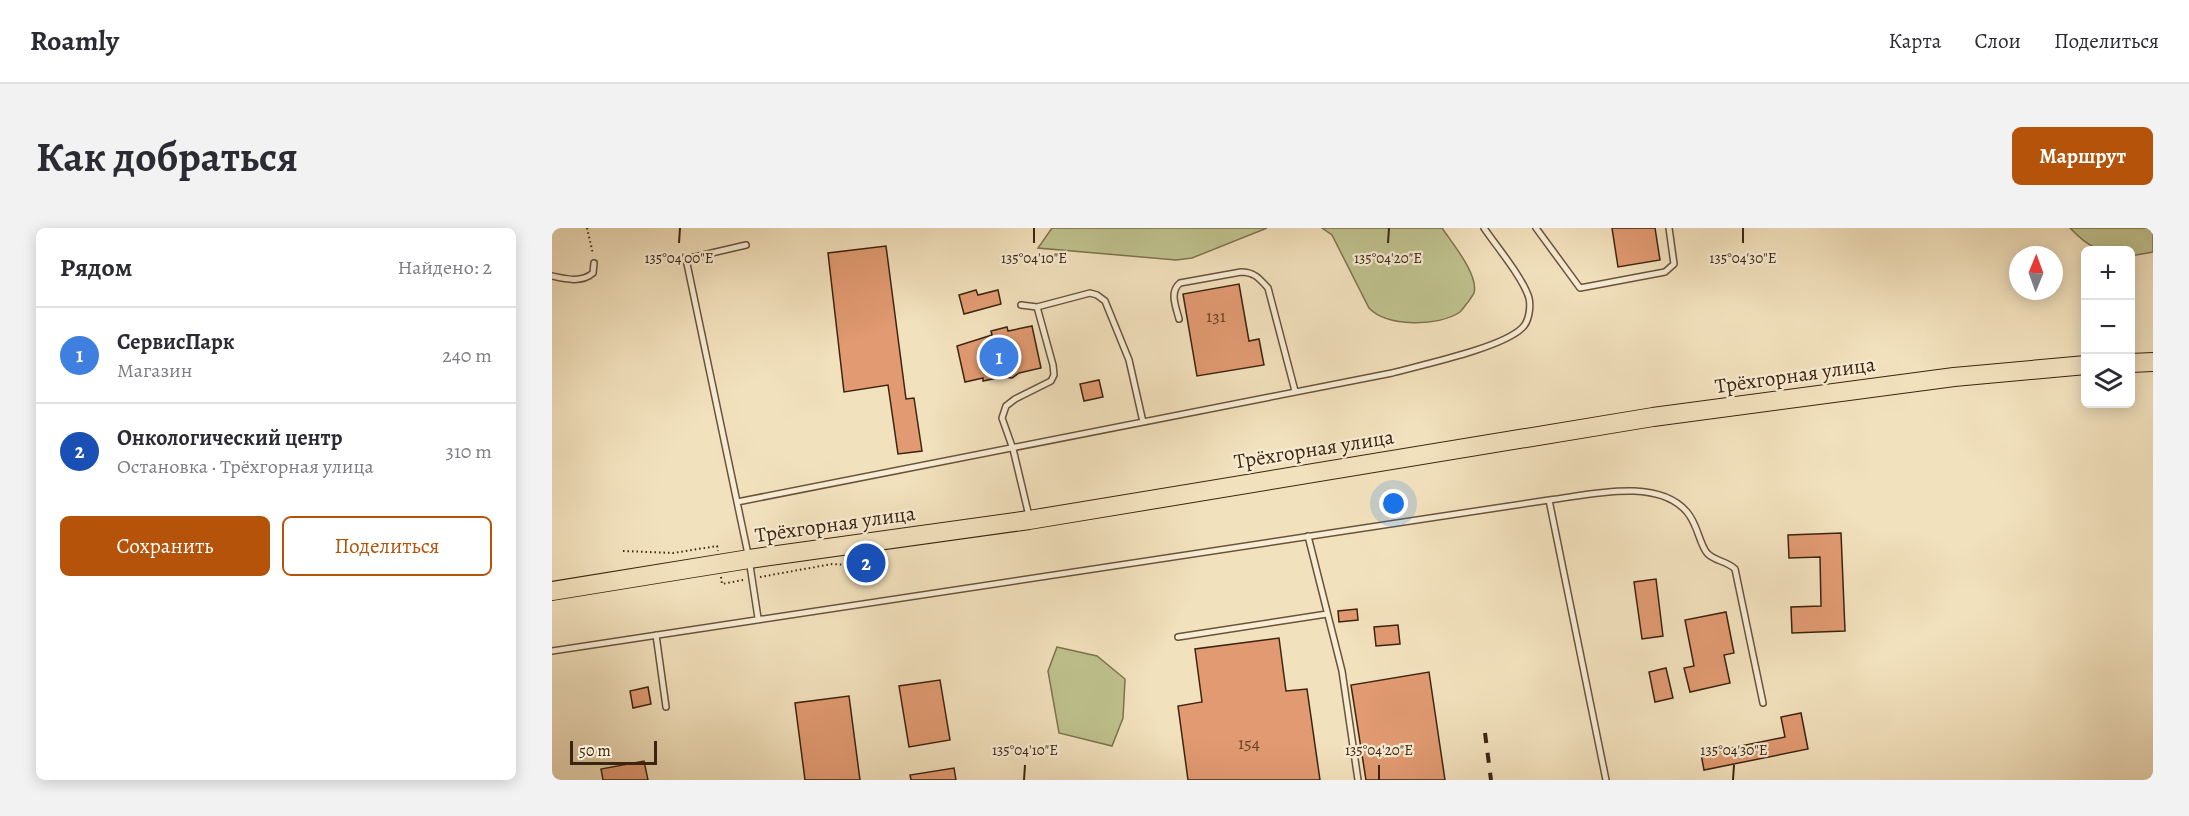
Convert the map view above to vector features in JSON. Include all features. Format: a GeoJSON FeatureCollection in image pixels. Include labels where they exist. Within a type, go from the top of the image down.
{"type":"FeatureCollection","features":[{"type":"Feature","properties":{"kind":"highway"},"geometry":{"type":"LineString","coordinates":[[2135,363],[2153,362]]}},
{"type":"Feature","properties":{"kind":"highway","name":"Трёхгорная улица"},"geometry":{"type":"LineString","coordinates":[[552,591],[750,559],[1029,520],[1653,417],[1954,377],[2081,365]]}},
{"type":"Feature","properties":{"kind":"lane"},"geometry":{"type":"LineString","coordinates":[[737,502],[1403,370],[1494,344],[1523,327],[1529,314],[1529,299],[1522,284],[1484,228]]}},
{"type":"Feature","properties":{"kind":"lane"},"geometry":{"type":"LineString","coordinates":[[1536,228],[1580,288],[1665,272],[1674,264],[1669,228]]}},
{"type":"Feature","properties":{"kind":"lane"},"geometry":{"type":"LineString","coordinates":[[746,245],[686,259],[750,559],[758,618]]}},
{"type":"Feature","properties":{"kind":"lane"},"geometry":{"type":"LineString","coordinates":[[552,276],[584,279],[593,273],[594,263]]}},
{"type":"Feature","properties":{"kind":"lane"},"geometry":{"type":"LineString","coordinates":[[1179,320],[1173,293],[1180,283],[1241,272],[1256,275],[1268,288],[1295,391]]}},
{"type":"Feature","properties":{"kind":"lane"},"geometry":{"type":"LineString","coordinates":[[1021,305],[1036,307],[1090,293],[1105,301],[1129,360],[1143,422]]}},
{"type":"Feature","properties":{"kind":"lane"},"geometry":{"type":"LineString","coordinates":[[1029,520],[1013,449],[1002,418],[1006,406],[1051,381],[1054,375],[1036,307]]}},
{"type":"Feature","properties":{"kind":"lane"},"geometry":{"type":"LineString","coordinates":[[552,651],[758,618],[1550,500],[1627,491],[1648,491],[1665,496],[1687,511],[1699,531],[1703,546],[1709,556],[1730,564],[1734,569],[1763,703]]}},
{"type":"Feature","properties":{"kind":"lane"},"geometry":{"type":"LineString","coordinates":[[1550,500],[1606,780]]}},
{"type":"Feature","properties":{"kind":"lane"},"geometry":{"type":"LineString","coordinates":[[1308,536],[1342,672],[1358,780]]}},
{"type":"Feature","properties":{"kind":"lane"},"geometry":{"type":"LineString","coordinates":[[1178,637],[1327,614]]}},
{"type":"Feature","properties":{"kind":"lane"},"geometry":{"type":"LineString","coordinates":[[656,636],[666,707]]}},
{"type":"Feature","properties":{"kind":"path"},"geometry":{"type":"LineString","coordinates":[[587,228],[594,263]]}},
{"type":"Feature","properties":{"kind":"green space"},"geometry":{"type":"Polygon","coordinates":[[[1052,228],[1267,228],[1192,258],[1176,260],[1038,248],[1052,228]]]}},
{"type":"Feature","properties":{"kind":"green space"},"geometry":{"type":"Polygon","coordinates":[[[1322,228],[1442,228],[1469,268],[1473,277],[1474,294],[1460,312],[1451,317],[1413,323],[1388,319],[1369,308],[1332,235],[1322,228]]]}},
{"type":"Feature","properties":{"kind":"green space"},"geometry":{"type":"Polygon","coordinates":[[[2070,228],[2153,228],[2153,252],[2135,255],[2135,246],[2091,246],[2070,228]]]}},
{"type":"Feature","properties":{"kind":"green space"},"geometry":{"type":"Polygon","coordinates":[[[1057,647],[1097,656],[1125,679],[1123,718],[1112,746],[1059,733],[1048,671],[1057,647]]]}},
{"type":"Feature","properties":{"kind":"building"},"geometry":{"type":"Polygon","coordinates":[[[1612,228],[1655,228],[1660,260],[1618,267],[1612,228]]]}},
{"type":"Feature","properties":{"kind":"building"},"geometry":{"type":"Polygon","coordinates":[[[886,246],[906,399],[914,398],[922,451],[898,454],[888,385],[844,392],[828,253],[886,246]]]}},
{"type":"Feature","properties":{"kind":"building"},"geometry":{"type":"Polygon","coordinates":[[[1239,284],[1249,341],[1259,339],[1264,365],[1197,376],[1183,294],[1239,284]]]}},
{"type":"Feature","properties":{"kind":"building"},"geometry":{"type":"Polygon","coordinates":[[[976,290],[978,295],[998,290],[1001,304],[964,314],[959,295],[976,290]]]}},
{"type":"Feature","properties":{"kind":"building"},"geometry":{"type":"Polygon","coordinates":[[[1032,326],[1041,368],[1019,373],[1012,378],[1002,377],[983,381],[983,378],[965,382],[957,346],[992,335],[991,331],[1007,327],[1008,331],[1032,326]]]}},
{"type":"Feature","properties":{"kind":"building"},"geometry":{"type":"Polygon","coordinates":[[[1099,380],[1103,397],[1084,401],[1080,384],[1099,380]]]}},
{"type":"Feature","properties":{"kind":"building"},"geometry":{"type":"Polygon","coordinates":[[[1841,533],[1845,631],[1792,633],[1791,607],[1821,606],[1820,557],[1789,558],[1788,535],[1841,533]]]}},
{"type":"Feature","properties":{"kind":"building"},"geometry":{"type":"Polygon","coordinates":[[[1656,579],[1663,636],[1642,639],[1634,582],[1656,579]]]}},
{"type":"Feature","properties":{"kind":"building"},"geometry":{"type":"Polygon","coordinates":[[[1357,609],[1358,620],[1339,622],[1338,611],[1357,609]]]}},
{"type":"Feature","properties":{"kind":"building"},"geometry":{"type":"Polygon","coordinates":[[[1726,612],[1734,653],[1724,655],[1730,683],[1690,692],[1684,668],[1694,666],[1685,620],[1726,612]]]}},
{"type":"Feature","properties":{"kind":"building"},"geometry":{"type":"Polygon","coordinates":[[[1398,625],[1400,644],[1376,646],[1374,627],[1398,625]]]}},
{"type":"Feature","properties":{"kind":"building"},"geometry":{"type":"Polygon","coordinates":[[[1279,638],[1286,691],[1307,689],[1320,780],[1188,780],[1178,706],[1202,702],[1195,649],[1279,638]]]}},
{"type":"Feature","properties":{"kind":"building"},"geometry":{"type":"Polygon","coordinates":[[[1666,668],[1673,698],[1655,702],[1649,672],[1666,668]]]}},
{"type":"Feature","properties":{"kind":"building"},"geometry":{"type":"Polygon","coordinates":[[[1429,672],[1445,780],[1366,780],[1351,685],[1429,672]]]}},
{"type":"Feature","properties":{"kind":"building"},"geometry":{"type":"Polygon","coordinates":[[[940,680],[950,740],[909,747],[899,686],[940,680]]]}},
{"type":"Feature","properties":{"kind":"building"},"geometry":{"type":"Polygon","coordinates":[[[648,687],[651,704],[633,708],[630,691],[648,687]]]}},
{"type":"Feature","properties":{"kind":"building"},"geometry":{"type":"Polygon","coordinates":[[[849,696],[860,780],[805,780],[795,703],[849,696]]]}},
{"type":"Feature","properties":{"kind":"building"},"geometry":{"type":"Polygon","coordinates":[[[1801,713],[1808,749],[1704,770],[1701,754],[1785,737],[1781,717],[1801,713]]]}},
{"type":"Feature","properties":{"kind":"building"},"geometry":{"type":"Polygon","coordinates":[[[644,761],[648,780],[603,780],[601,769],[644,761]]]}},
{"type":"Feature","properties":{"kind":"building"},"geometry":{"type":"Polygon","coordinates":[[[954,768],[956,780],[911,780],[910,775],[954,768]]]}},
{"type":"Feature","properties":{"kind":"railway"},"geometry":{"type":"LineString","coordinates":[[1485,733],[1491,780]]}},
{"type":"Feature","properties":{"kind":"place","name":"СервисПарк"},"geometry":{"type":"Point","coordinates":[999,357]}},
{"type":"Feature","properties":{"kind":"place","name":"Онкологический центр"},"geometry":{"type":"Point","coordinates":[866,563]}}]}
